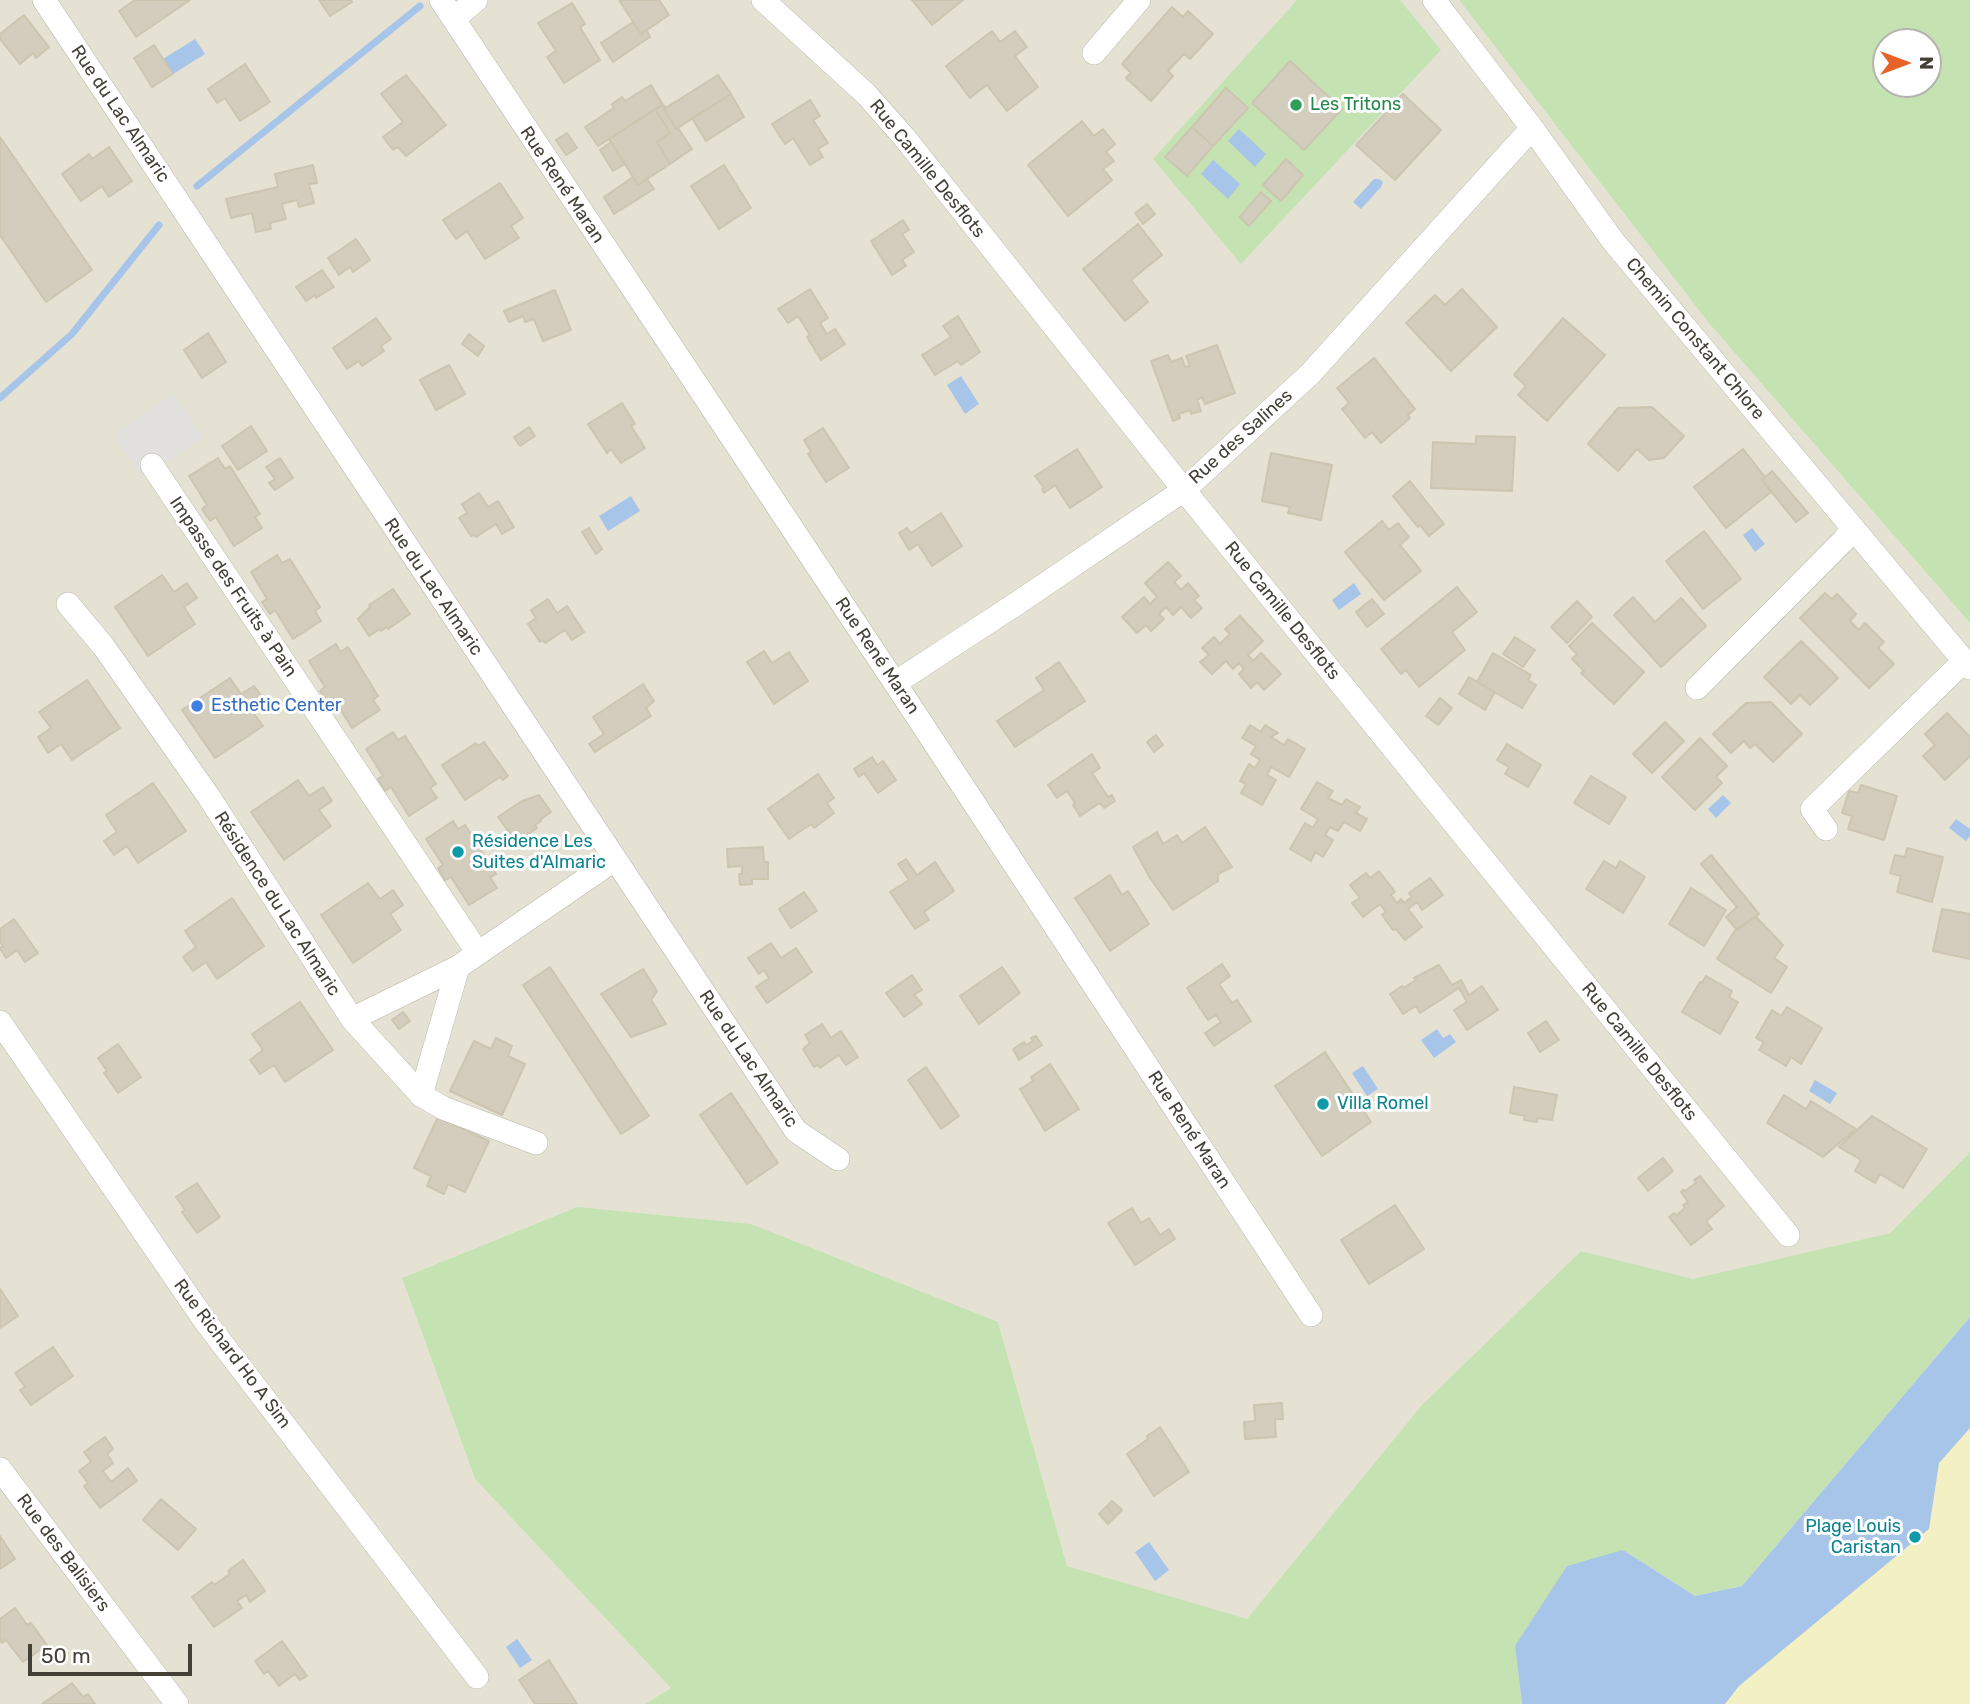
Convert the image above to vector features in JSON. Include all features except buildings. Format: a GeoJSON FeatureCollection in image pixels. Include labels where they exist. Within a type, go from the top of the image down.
{"type":"FeatureCollection","features":[{"type":"Feature","properties":{"kind":"street","name":"Rue du Lac Almaric"},"geometry":{"type":"LineString","coordinates":[[44,0],[796,1131],[838,1159]]}},
{"type":"Feature","properties":{"kind":"street","name":"Rue René Maran"},"geometry":{"type":"LineString","coordinates":[[441,0],[1311,1315]]}},
{"type":"Feature","properties":{"kind":"street"},"geometry":{"type":"LineString","coordinates":[[455,18],[476,0]]}},
{"type":"Feature","properties":{"kind":"street","name":"Rue Camille Desflots"},"geometry":{"type":"LineString","coordinates":[[763,0],[866,94],[904,137],[1184,490],[1788,1236]]}},
{"type":"Feature","properties":{"kind":"street"},"geometry":{"type":"LineString","coordinates":[[1094,52],[1139,0]]}},
{"type":"Feature","properties":{"kind":"street","name":"Chemin Constant Chlore"},"geometry":{"type":"LineString","coordinates":[[1434,0],[1532,128],[1613,241],[1967,664]]}},
{"type":"Feature","properties":{"kind":"street","name":"Rue des Salines"},"geometry":{"type":"LineString","coordinates":[[895,683],[1184,490],[1310,374],[1532,128]]}},
{"type":"Feature","properties":{"kind":"street","name":"Impasse des Fruits à Pain"},"geometry":{"type":"LineString","coordinates":[[152,465],[478,953]]}},
{"type":"Feature","properties":{"kind":"street"},"geometry":{"type":"LineString","coordinates":[[1697,688],[1853,528]]}},
{"type":"Feature","properties":{"kind":"street","name":"Résidence du Lac Almaric"},"geometry":{"type":"LineString","coordinates":[[68,604],[104,648],[209,797],[352,1019],[421,1095],[443,1108],[536,1143]]}},
{"type":"Feature","properties":{"kind":"street"},"geometry":{"type":"LineString","coordinates":[[1826,830],[1812,809],[1967,664]]}},
{"type":"Feature","properties":{"kind":"street"},"geometry":{"type":"LineString","coordinates":[[352,1019],[458,967],[614,860]]}},
{"type":"Feature","properties":{"kind":"street"},"geometry":{"type":"LineString","coordinates":[[421,1095],[458,967]]}},
{"type":"Feature","properties":{"kind":"street","name":"Rue Richard Ho A Sim"},"geometry":{"type":"LineString","coordinates":[[0,1022],[205,1321],[477,1677]]}},
{"type":"Feature","properties":{"kind":"street","name":"Rue des Balisiers"},"geometry":{"type":"LineString","coordinates":[[2,1477],[177,1704]]}},
{"type":"Feature","properties":{"kind":"shaded area"},"geometry":{"type":"Polygon","coordinates":[[[0,0],[1459,0],[1708,322],[1970,623],[1970,1152],[1890,1233],[1693,1280],[1581,1251],[1422,1406],[1247,1620],[1067,1566],[998,1322],[577,1207],[402,1278],[475,1479],[672,1688],[645,1704],[0,1704],[0,0]]]}},
{"type":"Feature","properties":{"kind":"shaded area"},"geometry":{"type":"Polygon","coordinates":[[[174,393],[203,438],[143,478],[114,434],[174,393]]]}},
{"type":"Feature","properties":{"kind":"green space","name":"Les Tritons"},"geometry":{"type":"Polygon","coordinates":[[[1297,0],[1400,0],[1441,50],[1241,264],[1153,159],[1297,0]]]}},
{"type":"Feature","properties":{"kind":"green space"},"geometry":{"type":"Polygon","coordinates":[[[1459,0],[1970,0],[1970,623],[1708,322],[1459,0]]]}},
{"type":"Feature","properties":{"kind":"green space"},"geometry":{"type":"Polygon","coordinates":[[[1970,1152],[1970,1317],[1742,1586],[1695,1596],[1623,1550],[1515,1646],[1522,1704],[645,1704],[671,1688],[475,1479],[402,1278],[577,1207],[751,1224],[998,1322],[1067,1566],[1247,1619],[1422,1405],[1581,1251],[1693,1279],[1890,1233],[1970,1152]]]}},
{"type":"Feature","properties":{"kind":"sand","name":"Plage Louis Caristan"},"geometry":{"type":"Polygon","coordinates":[[[1970,1378],[1970,1704],[1583,1704],[1708,1660],[1970,1378]]]}},
{"type":"Feature","properties":{"kind":"water"},"geometry":{"type":"Polygon","coordinates":[[[195,39],[205,54],[173,74],[163,59],[195,39]]]}},
{"type":"Feature","properties":{"kind":"water"},"geometry":{"type":"Polygon","coordinates":[[[1239,129],[1266,154],[1255,167],[1228,141],[1239,129]]]}},
{"type":"Feature","properties":{"kind":"water"},"geometry":{"type":"Polygon","coordinates":[[[1213,160],[1240,184],[1228,199],[1201,174],[1213,160]]]}},
{"type":"Feature","properties":{"kind":"water"},"geometry":{"type":"Polygon","coordinates":[[[1374,179],[1383,182],[1381,187],[1361,209],[1353,202],[1374,179]]]}},
{"type":"Feature","properties":{"kind":"water"},"geometry":{"type":"Polygon","coordinates":[[[961,376],[979,404],[965,414],[947,385],[961,376]]]}},
{"type":"Feature","properties":{"kind":"water"},"geometry":{"type":"Polygon","coordinates":[[[631,496],[640,511],[608,531],[599,516],[631,496]]]}},
{"type":"Feature","properties":{"kind":"water"},"geometry":{"type":"Polygon","coordinates":[[[1752,528],[1765,544],[1755,552],[1743,535],[1752,528]]]}},
{"type":"Feature","properties":{"kind":"water"},"geometry":{"type":"Polygon","coordinates":[[[1354,583],[1361,594],[1339,610],[1332,600],[1354,583]]]}},
{"type":"Feature","properties":{"kind":"water"},"geometry":{"type":"Polygon","coordinates":[[[1723,795],[1731,803],[1716,818],[1708,809],[1723,795]]]}},
{"type":"Feature","properties":{"kind":"water"},"geometry":{"type":"Polygon","coordinates":[[[1956,819],[1970,829],[1970,836],[1966,841],[1949,828],[1956,819]]]}},
{"type":"Feature","properties":{"kind":"water"},"geometry":{"type":"Polygon","coordinates":[[[1437,1029],[1443,1038],[1450,1034],[1456,1042],[1434,1058],[1421,1040],[1437,1029]]]}},
{"type":"Feature","properties":{"kind":"water"},"geometry":{"type":"Polygon","coordinates":[[[1363,1066],[1378,1089],[1367,1096],[1352,1073],[1363,1066]]]}},
{"type":"Feature","properties":{"kind":"water"},"geometry":{"type":"Polygon","coordinates":[[[1815,1080],[1837,1093],[1830,1104],[1809,1091],[1815,1080]]]}},
{"type":"Feature","properties":{"kind":"water"},"geometry":{"type":"Polygon","coordinates":[[[1970,1317],[1970,1428],[1939,1463],[1929,1529],[1739,1686],[1725,1704],[1522,1704],[1515,1646],[1567,1566],[1623,1550],[1695,1596],[1742,1586],[1970,1317]]]}},
{"type":"Feature","properties":{"kind":"water"},"geometry":{"type":"Polygon","coordinates":[[[1149,1542],[1169,1570],[1155,1581],[1135,1552],[1149,1542]]]}},
{"type":"Feature","properties":{"kind":"water"},"geometry":{"type":"Polygon","coordinates":[[[517,1639],[532,1660],[520,1668],[506,1647],[517,1639]]]}},
{"type":"Feature","properties":{"kind":"waterway"},"geometry":{"type":"LineString","coordinates":[[197,186],[420,6]]}},
{"type":"Feature","properties":{"kind":"waterway"},"geometry":{"type":"LineString","coordinates":[[0,398],[72,334],[159,225]]}},
{"type":"Feature","properties":{"kind":"place","name":"Les Tritons"},"geometry":{"type":"Point","coordinates":[1296,105]}},
{"type":"Feature","properties":{"kind":"place","name":"Esthetic Center"},"geometry":{"type":"Point","coordinates":[197,706]}},
{"type":"Feature","properties":{"kind":"place","name":"Résidence Les Suites d'Almaric"},"geometry":{"type":"Point","coordinates":[458,852]}},
{"type":"Feature","properties":{"kind":"place","name":"Villa Romel"},"geometry":{"type":"Point","coordinates":[1323,1104]}},
{"type":"Feature","properties":{"kind":"place","name":"Plage Louis Caristan"},"geometry":{"type":"Point","coordinates":[1915,1537]}}]}
